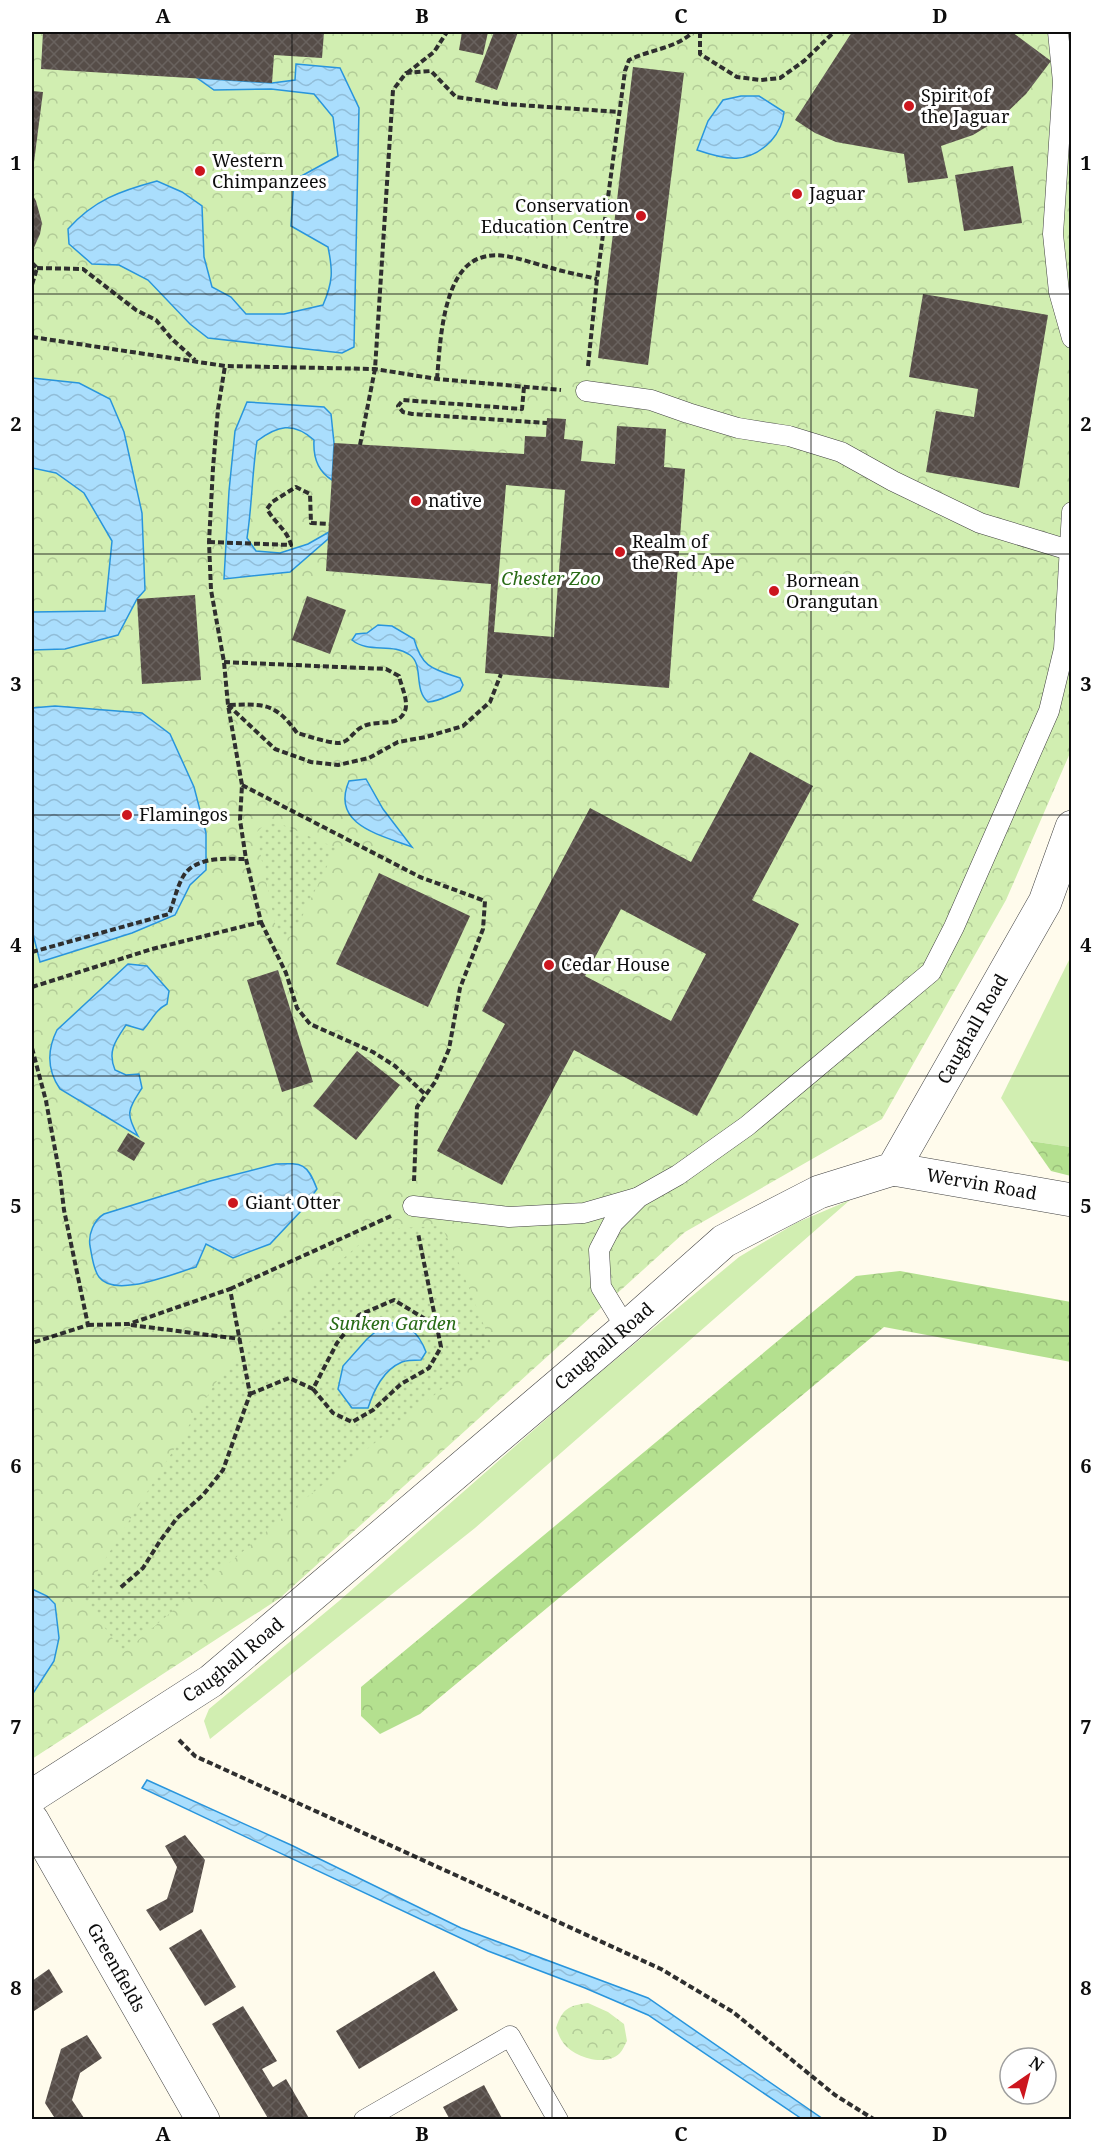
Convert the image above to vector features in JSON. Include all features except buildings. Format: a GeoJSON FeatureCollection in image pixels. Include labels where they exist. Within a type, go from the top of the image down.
{"type":"FeatureCollection","features":[{"type":"Feature","properties":{"kind":"street","name":"Caughall Road"},"geometry":{"type":"LineString","coordinates":[[32,1796],[211,1681],[626,1328],[724,1241],[819,1192],[892,1169],[1045,902],[1071,827]]}},
{"type":"Feature","properties":{"kind":"street","name":"Wervin Road"},"geometry":{"type":"LineString","coordinates":[[892,1169],[1071,1200]]}},
{"type":"Feature","properties":{"kind":"street","name":"Greenfields"},"geometry":{"type":"LineString","coordinates":[[32,1820],[198,2118]]}},
{"type":"Feature","properties":{"kind":"lane"},"geometry":{"type":"LineString","coordinates":[[1058,32],[1063,82],[1053,234],[1059,292],[1071,338]]}},
{"type":"Feature","properties":{"kind":"lane"},"geometry":{"type":"LineString","coordinates":[[586,391],[651,400],[738,428],[789,436],[841,452],[893,482],[980,523],[1069,550]]}},
{"type":"Feature","properties":{"kind":"lane"},"geometry":{"type":"LineString","coordinates":[[412,1206],[509,1217],[584,1213],[639,1197],[678,1175],[747,1126],[931,972],[954,927],[1049,711],[1064,649],[1071,512]]}},
{"type":"Feature","properties":{"kind":"lane"},"geometry":{"type":"LineString","coordinates":[[626,1328],[601,1287],[598,1250],[613,1223],[639,1197]]}},
{"type":"Feature","properties":{"kind":"lane"},"geometry":{"type":"LineString","coordinates":[[364,2120],[510,2036],[558,2120]]}},
{"type":"Feature","properties":{"kind":"path"},"geometry":{"type":"LineString","coordinates":[[360,445],[375,369],[393,90],[406,73],[434,52],[447,32]]}},
{"type":"Feature","properties":{"kind":"path"},"geometry":{"type":"LineString","coordinates":[[32,337],[225,366],[375,369],[437,379],[586,391],[597,279],[625,71],[629,60],[643,53],[685,40],[693,32]]}},
{"type":"Feature","properties":{"kind":"path"},"geometry":{"type":"LineString","coordinates":[[700,32],[700,54],[737,77],[761,80],[780,78],[804,61],[834,32]]}},
{"type":"Feature","properties":{"kind":"path"},"geometry":{"type":"LineString","coordinates":[[406,73],[431,71],[456,97],[505,104],[620,112]]}},
{"type":"Feature","properties":{"kind":"path"},"geometry":{"type":"LineString","coordinates":[[437,379],[442,322],[448,296],[471,263],[480,258],[494,256],[524,259],[546,267],[597,279]]}},
{"type":"Feature","properties":{"kind":"path"},"geometry":{"type":"LineString","coordinates":[[32,263],[37,268],[83,269],[136,310],[156,320],[171,338],[196,360]]}},
{"type":"Feature","properties":{"kind":"path"},"geometry":{"type":"LineString","coordinates":[[32,285],[37,268]]}},
{"type":"Feature","properties":{"kind":"path"},"geometry":{"type":"LineString","coordinates":[[225,366],[218,409],[209,542],[211,590],[242,785],[240,820],[246,859],[261,922],[286,973],[297,1008],[310,1023],[373,1052],[395,1066],[426,1095]]}},
{"type":"Feature","properties":{"kind":"path"},"geometry":{"type":"LineString","coordinates":[[524,387],[522,409],[403,400],[398,406],[403,412],[412,414],[547,423]]}},
{"type":"Feature","properties":{"kind":"path"},"geometry":{"type":"LineString","coordinates":[[209,542],[291,545],[290,537],[273,520],[267,509],[272,502],[296,487],[310,494],[310,523],[329,524]]}},
{"type":"Feature","properties":{"kind":"path"},"geometry":{"type":"LineString","coordinates":[[224,662],[386,669],[399,676],[407,705],[404,714],[393,722],[373,723],[361,727],[349,739],[338,743],[297,733],[277,711],[262,704],[228,705]]}},
{"type":"Feature","properties":{"kind":"path"},"geometry":{"type":"LineString","coordinates":[[228,705],[275,749],[311,762],[338,765],[369,758],[398,742],[426,737],[463,726],[490,702],[501,674]]}},
{"type":"Feature","properties":{"kind":"path"},"geometry":{"type":"LineString","coordinates":[[242,785],[420,877],[485,901],[483,929],[460,988],[449,1049],[435,1082],[417,1107],[412,1206],[441,1347],[429,1368],[401,1384],[373,1410],[352,1422],[333,1413],[313,1389],[289,1378],[250,1394]]}},
{"type":"Feature","properties":{"kind":"path"},"geometry":{"type":"LineString","coordinates":[[32,952],[169,914],[183,877],[189,869],[200,863],[218,859],[246,859]]}},
{"type":"Feature","properties":{"kind":"path"},"geometry":{"type":"LineString","coordinates":[[32,987],[152,949],[261,922]]}},
{"type":"Feature","properties":{"kind":"path"},"geometry":{"type":"LineString","coordinates":[[32,1048],[46,1101],[64,1210],[88,1325]]}},
{"type":"Feature","properties":{"kind":"path"},"geometry":{"type":"LineString","coordinates":[[129,1324],[230,1289],[412,1206]]}},
{"type":"Feature","properties":{"kind":"path"},"geometry":{"type":"LineString","coordinates":[[120,1588],[143,1568],[177,1518],[203,1495],[223,1470],[250,1394],[230,1289]]}},
{"type":"Feature","properties":{"kind":"path"},"geometry":{"type":"LineString","coordinates":[[313,1389],[337,1343],[359,1315],[394,1300],[435,1324]]}},
{"type":"Feature","properties":{"kind":"path"},"geometry":{"type":"LineString","coordinates":[[32,1343],[88,1325],[129,1324],[240,1339]]}},
{"type":"Feature","properties":{"kind":"path"},"geometry":{"type":"LineString","coordinates":[[155,1716],[195,1756],[660,1969],[733,2012],[835,2095],[875,2120]]}},
{"type":"Feature","properties":{"kind":"green space","name":"Chester Zoo"},"geometry":{"type":"Polygon","coordinates":[[[32,32],[1071,32],[1071,744],[1070,753],[1006,900],[882,1119],[685,1232],[280,1598],[32,1759],[32,32]]]}},
{"type":"Feature","properties":{"kind":"green space"},"geometry":{"type":"Polygon","coordinates":[[[266,823],[281,824],[336,848],[293,935],[285,939],[278,937],[256,833],[266,823]]]}},
{"type":"Feature","properties":{"kind":"green space"},"geometry":{"type":"Polygon","coordinates":[[[1071,956],[1071,1147],[1030,1141],[1001,1098],[1071,956]]]}},
{"type":"Feature","properties":{"kind":"green space"},"geometry":{"type":"Polygon","coordinates":[[[1030,1141],[1071,1147],[1071,1176],[1051,1171],[1030,1141]]]}},
{"type":"Feature","properties":{"kind":"green space"},"geometry":{"type":"Polygon","coordinates":[[[850,1200],[475,1528],[210,1739],[204,1721],[209,1709],[339,1601],[585,1385],[739,1257],[796,1223],[850,1200]]]}},
{"type":"Feature","properties":{"kind":"green space","name":"Sunken Garden"},"geometry":{"type":"Polygon","coordinates":[[[441,1226],[454,1251],[493,1348],[300,1503],[123,1653],[82,1596],[225,1368],[252,1339],[371,1234],[399,1228],[441,1226]]]}},
{"type":"Feature","properties":{"kind":"green space"},"geometry":{"type":"Polygon","coordinates":[[[900,1271],[1071,1302],[1071,1362],[884,1327],[420,1714],[380,1734],[361,1716],[361,1687],[856,1276],[900,1271]]]}},
{"type":"Feature","properties":{"kind":"green space"},"geometry":{"type":"Polygon","coordinates":[[[588,2003],[608,2012],[624,2024],[627,2041],[621,2052],[614,2057],[606,2060],[589,2059],[573,2052],[560,2038],[556,2028],[564,2012],[576,2005],[588,2003]]]}},
{"type":"Feature","properties":{"kind":"water"},"geometry":{"type":"Polygon","coordinates":[[[296,64],[340,68],[359,108],[354,347],[342,353],[208,338],[190,324],[148,280],[119,265],[92,264],[69,244],[68,229],[88,211],[119,193],[157,181],[182,192],[202,206],[204,257],[212,287],[231,297],[246,314],[284,314],[323,305],[331,276],[328,247],[291,226],[294,180],[338,156],[333,117],[314,94],[271,89],[214,90],[197,78],[272,83],[295,80],[296,64]]]}},
{"type":"Feature","properties":{"kind":"water"},"geometry":{"type":"Polygon","coordinates":[[[741,96],[759,96],[784,112],[783,120],[774,138],[762,149],[745,157],[727,158],[697,150],[708,121],[723,100],[741,96]]]}},
{"type":"Feature","properties":{"kind":"water"},"geometry":{"type":"Polygon","coordinates":[[[32,378],[79,383],[110,399],[124,432],[142,513],[145,590],[137,599],[118,635],[65,649],[32,650],[32,612],[105,611],[112,541],[84,493],[56,473],[32,468],[32,378]]]}},
{"type":"Feature","properties":{"kind":"water"},"geometry":{"type":"Polygon","coordinates":[[[247,402],[324,407],[331,414],[334,443],[332,480],[319,468],[314,452],[314,440],[299,430],[278,429],[257,441],[247,538],[256,551],[280,553],[308,544],[329,532],[328,539],[290,572],[224,579],[235,431],[247,402]]]}},
{"type":"Feature","properties":{"kind":"water"},"geometry":{"type":"Polygon","coordinates":[[[378,625],[392,626],[414,639],[425,662],[460,678],[463,685],[460,691],[428,702],[421,691],[417,665],[410,655],[396,649],[366,646],[352,640],[356,634],[367,633],[378,625]]]}},
{"type":"Feature","properties":{"kind":"water","name":"Flamingos"},"geometry":{"type":"Polygon","coordinates":[[[55,706],[142,713],[170,734],[194,787],[206,833],[206,870],[190,885],[175,915],[132,933],[40,962],[32,930],[32,708],[55,706]]]}},
{"type":"Feature","properties":{"kind":"water"},"geometry":{"type":"Polygon","coordinates":[[[366,779],[383,809],[412,847],[373,832],[352,818],[346,808],[345,796],[349,781],[366,779]]]}},
{"type":"Feature","properties":{"kind":"water"},"geometry":{"type":"Polygon","coordinates":[[[128,964],[147,966],[169,991],[167,1004],[156,1012],[143,1030],[126,1025],[112,1051],[115,1070],[126,1075],[139,1074],[142,1088],[130,1112],[131,1122],[138,1136],[60,1089],[53,1075],[50,1060],[51,1045],[57,1030],[128,964]]]}},
{"type":"Feature","properties":{"kind":"water"},"geometry":{"type":"Polygon","coordinates":[[[276,1164],[303,1166],[307,1169],[317,1189],[301,1211],[270,1244],[233,1258],[206,1244],[196,1267],[160,1279],[131,1285],[118,1286],[107,1283],[97,1274],[92,1258],[90,1237],[95,1224],[104,1214],[210,1181],[276,1164]]]}},
{"type":"Feature","properties":{"kind":"water"},"geometry":{"type":"Polygon","coordinates":[[[387,1322],[412,1330],[420,1339],[426,1352],[421,1360],[404,1361],[384,1375],[368,1408],[352,1408],[338,1389],[343,1366],[367,1339],[387,1322]]]}},
{"type":"Feature","properties":{"kind":"water"},"geometry":{"type":"Polygon","coordinates":[[[32,1589],[47,1596],[55,1604],[59,1638],[54,1661],[32,1695],[32,1589]]]}},
{"type":"Feature","properties":{"kind":"water"},"geometry":{"type":"Polygon","coordinates":[[[147,1780],[291,1845],[461,1928],[648,1998],[823,2119],[802,2119],[648,2015],[488,1951],[142,1788],[147,1780]]]}},
{"type":"Feature","properties":{"kind":"place","name":"Spirit of the Jaguar"},"geometry":{"type":"Point","coordinates":[909,106]}},
{"type":"Feature","properties":{"kind":"place","name":"Western Chimpanzees"},"geometry":{"type":"Point","coordinates":[200,171]}},
{"type":"Feature","properties":{"kind":"place","name":"Jaguar"},"geometry":{"type":"Point","coordinates":[797,194]}},
{"type":"Feature","properties":{"kind":"place","name":"Conservation Education Centre"},"geometry":{"type":"Point","coordinates":[641,216]}},
{"type":"Feature","properties":{"kind":"place","name":"native"},"geometry":{"type":"Point","coordinates":[416,501]}},
{"type":"Feature","properties":{"kind":"place","name":"Realm of the Red Ape"},"geometry":{"type":"Point","coordinates":[620,552]}},
{"type":"Feature","properties":{"kind":"place","name":"Bornean Orangutan"},"geometry":{"type":"Point","coordinates":[774,591]}},
{"type":"Feature","properties":{"kind":"place","name":"Flamingos"},"geometry":{"type":"Point","coordinates":[127,815]}},
{"type":"Feature","properties":{"kind":"place","name":"Cedar House"},"geometry":{"type":"Point","coordinates":[549,965]}},
{"type":"Feature","properties":{"kind":"place","name":"Giant Otter"},"geometry":{"type":"Point","coordinates":[233,1203]}}]}
